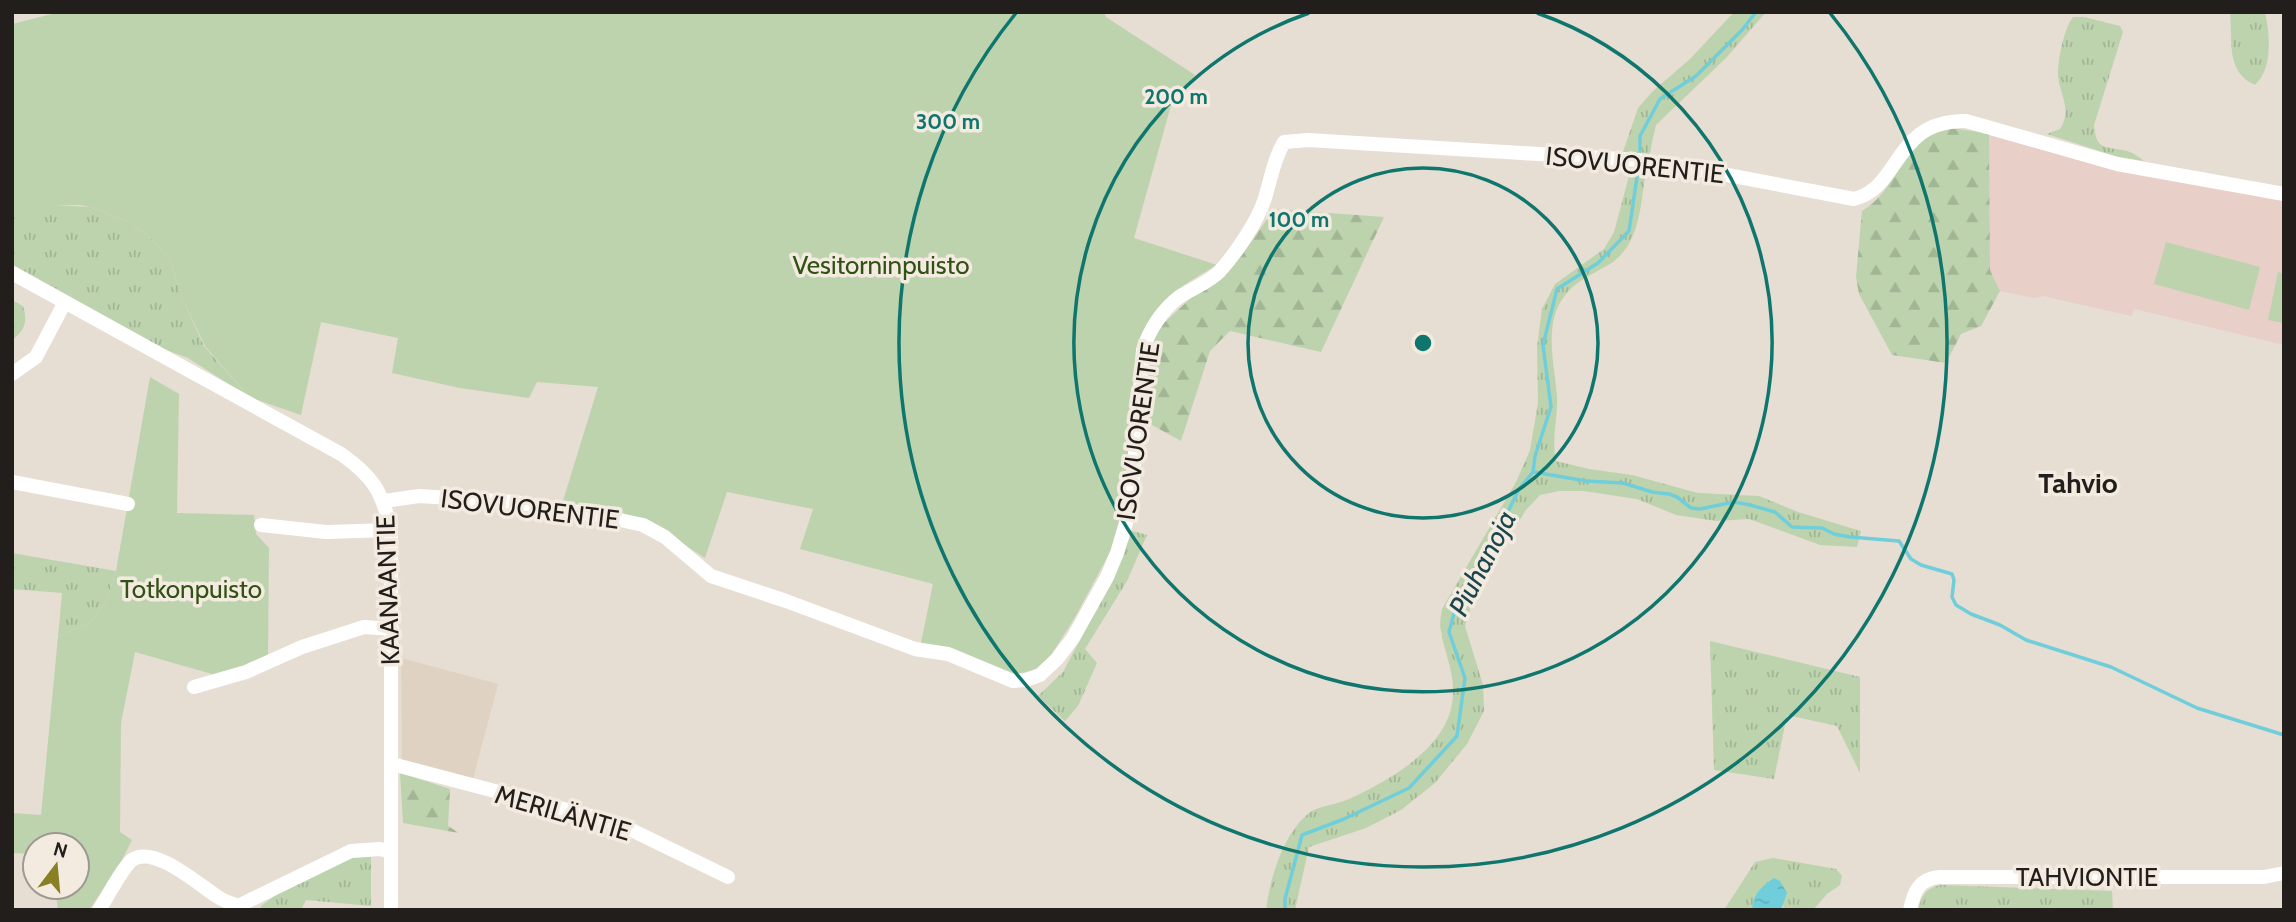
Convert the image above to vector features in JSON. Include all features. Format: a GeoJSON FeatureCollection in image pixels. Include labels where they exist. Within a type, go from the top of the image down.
{"type":"FeatureCollection","features":[{"type":"Feature","properties":{"kind":"street","name":"ISOVUORENTIE"},"geometry":{"type":"LineString","coordinates":[[384,501],[419,496],[514,502],[643,525],[665,537],[712,576],[915,649],[948,654],[1013,681],[1026,680],[1040,675],[1073,638],[1117,554],[1131,506],[1143,350],[1147,336],[1179,297],[1213,278],[1237,250],[1265,200],[1272,169],[1284,142],[1308,140],[1637,160],[1854,199],[1866,196],[1916,136],[1931,126],[1946,121],[1966,121],[2117,164],[2284,194]]}},
{"type":"Feature","properties":{"kind":"street","name":"KAANAANTIE"},"geometry":{"type":"LineString","coordinates":[[12,273],[341,454],[370,477],[384,501],[391,530],[391,910]]}},
{"type":"Feature","properties":{"kind":"street"},"geometry":{"type":"LineString","coordinates":[[12,374],[36,357],[65,302]]}},
{"type":"Feature","properties":{"kind":"street"},"geometry":{"type":"LineString","coordinates":[[12,482],[128,504]]}},
{"type":"Feature","properties":{"kind":"street"},"geometry":{"type":"LineString","coordinates":[[261,525],[326,532],[391,530]]}},
{"type":"Feature","properties":{"kind":"street"},"geometry":{"type":"LineString","coordinates":[[194,687],[246,672],[302,647],[364,627],[392,629]]}},
{"type":"Feature","properties":{"kind":"street","name":"MERILÄNTIE"},"geometry":{"type":"LineString","coordinates":[[392,764],[617,824],[728,877]]}},
{"type":"Feature","properties":{"kind":"street"},"geometry":{"type":"LineString","coordinates":[[99,910],[133,859],[143,856],[155,857],[168,863],[220,898],[238,906],[351,851],[391,851]]}},
{"type":"Feature","properties":{"kind":"street","name":"TAHVIONTIE"},"geometry":{"type":"LineString","coordinates":[[1910,910],[1914,891],[1920,883],[1939,877],[2264,877],[2284,873]]}},
{"type":"Feature","properties":{"kind":"shaded area"},"geometry":{"type":"Polygon","coordinates":[[[1989,133],[2284,198],[2284,345],[2135,309],[2131,316],[2043,296],[2034,298],[2000,291],[1990,270],[1989,133]]]}},
{"type":"Feature","properties":{"kind":"shaded area"},"geometry":{"type":"Polygon","coordinates":[[[401,658],[498,684],[473,779],[402,760],[401,658]]]}},
{"type":"Feature","properties":{"kind":"green space","name":"Vesitorninpuisto"},"geometry":{"type":"Polygon","coordinates":[[[60,12],[1104,12],[1106,17],[1195,75],[1193,82],[1173,98],[1134,238],[1217,265],[1193,279],[1164,302],[1142,336],[1126,506],[1115,543],[1074,619],[1051,655],[1036,669],[1018,674],[1002,672],[921,643],[933,584],[800,549],[813,509],[727,492],[705,558],[655,526],[623,513],[562,504],[598,387],[537,382],[529,398],[460,388],[392,373],[398,338],[321,322],[301,415],[249,397],[205,346],[182,298],[171,262],[152,239],[129,222],[90,207],[12,206],[12,24],[60,12]]]}},
{"type":"Feature","properties":{"kind":"green space"},"geometry":{"type":"Polygon","coordinates":[[[1734,12],[1766,12],[1727,57],[1656,125],[1649,156],[1623,152],[1638,108],[1691,58],[1734,12]]]}},
{"type":"Feature","properties":{"kind":"green space"},"geometry":{"type":"Polygon","coordinates":[[[2230,12],[2265,12],[2269,51],[2265,70],[2255,85],[2245,79],[2235,63],[2231,44],[2230,12]]]}},
{"type":"Feature","properties":{"kind":"green space"},"geometry":{"type":"Polygon","coordinates":[[[2073,17],[2120,26],[2123,32],[2094,125],[2095,134],[2105,147],[2130,152],[2144,161],[2118,157],[2047,134],[2060,129],[2064,121],[2065,107],[2058,70],[2062,42],[2073,17]]]}},
{"type":"Feature","properties":{"kind":"green space"},"geometry":{"type":"Polygon","coordinates":[[[1949,128],[1989,133],[1990,270],[2000,291],[1981,326],[1961,334],[1946,363],[1892,355],[1859,294],[1856,277],[1862,211],[1880,196],[1919,143],[1949,128]]]}},
{"type":"Feature","properties":{"kind":"green space"},"geometry":{"type":"Polygon","coordinates":[[[1629,176],[1645,178],[1636,226],[1627,247],[1610,264],[1570,289],[1554,318],[1552,344],[1557,397],[1554,445],[1556,461],[1632,475],[1698,493],[1759,496],[1798,512],[1861,531],[1857,547],[1820,545],[1749,519],[1716,521],[1676,515],[1637,499],[1583,491],[1559,491],[1540,495],[1526,510],[1475,592],[1465,626],[1483,685],[1484,711],[1467,744],[1435,783],[1401,810],[1366,828],[1309,847],[1295,910],[1266,910],[1279,857],[1300,822],[1313,810],[1349,799],[1397,773],[1426,750],[1447,721],[1452,704],[1453,685],[1440,628],[1442,609],[1516,482],[1530,450],[1538,403],[1537,347],[1542,309],[1555,284],[1604,249],[1614,232],[1629,176]]]}},
{"type":"Feature","properties":{"kind":"green space"},"geometry":{"type":"Polygon","coordinates":[[[33,204],[90,207],[129,222],[152,239],[171,262],[182,298],[204,346],[249,397],[188,358],[166,350],[12,264],[12,206],[33,204]]]}},
{"type":"Feature","properties":{"kind":"green space"},"geometry":{"type":"Polygon","coordinates":[[[1274,209],[1384,217],[1321,352],[1230,331],[1210,351],[1181,441],[1143,420],[1149,345],[1165,322],[1192,297],[1222,278],[1242,255],[1274,209]]]}},
{"type":"Feature","properties":{"kind":"green space"},"geometry":{"type":"Polygon","coordinates":[[[2166,242],[2260,267],[2249,310],[2154,284],[2166,242]]]}},
{"type":"Feature","properties":{"kind":"green space"},"geometry":{"type":"Polygon","coordinates":[[[2278,272],[2284,274],[2284,323],[2268,320],[2278,272]]]}},
{"type":"Feature","properties":{"kind":"green space"},"geometry":{"type":"Polygon","coordinates":[[[12,300],[23,306],[25,316],[23,329],[12,340],[12,300]]]}},
{"type":"Feature","properties":{"kind":"green space","name":"Totkonpuisto"},"geometry":{"type":"Polygon","coordinates":[[[150,377],[179,394],[177,513],[254,515],[256,534],[269,548],[268,655],[226,678],[135,652],[121,723],[120,832],[132,840],[119,866],[89,910],[58,910],[57,901],[91,901],[91,831],[21,831],[21,853],[12,853],[12,813],[41,815],[58,637],[92,621],[106,601],[116,571],[150,377]]]}},
{"type":"Feature","properties":{"kind":"green space"},"geometry":{"type":"Polygon","coordinates":[[[1133,531],[1147,535],[1127,581],[1085,649],[1097,663],[1078,706],[1065,721],[1038,696],[1063,672],[1133,531]]]}},
{"type":"Feature","properties":{"kind":"green space"},"geometry":{"type":"Polygon","coordinates":[[[12,553],[116,571],[106,601],[92,621],[58,637],[62,593],[12,589],[12,553]]]}},
{"type":"Feature","properties":{"kind":"green space"},"geometry":{"type":"Polygon","coordinates":[[[1710,641],[1860,677],[1860,773],[1837,726],[1787,715],[1774,779],[1714,770],[1710,641]]]}},
{"type":"Feature","properties":{"kind":"green space"},"geometry":{"type":"Polygon","coordinates":[[[400,773],[450,789],[448,826],[459,833],[403,823],[400,773]]]}},
{"type":"Feature","properties":{"kind":"green space"},"geometry":{"type":"Polygon","coordinates":[[[371,857],[371,906],[306,900],[301,910],[260,910],[261,906],[280,892],[349,858],[371,857]]]}},
{"type":"Feature","properties":{"kind":"green space"},"geometry":{"type":"Polygon","coordinates":[[[1773,858],[1836,869],[1842,876],[1840,885],[1827,894],[1813,910],[1781,910],[1784,906],[1752,905],[1752,910],[1724,910],[1755,862],[1773,858]]]}},
{"type":"Feature","properties":{"kind":"green space"},"geometry":{"type":"Polygon","coordinates":[[[1940,885],[2112,891],[2113,910],[1918,910],[1925,893],[1940,885]]]}},
{"type":"Feature","properties":{"kind":"water"},"geometry":{"type":"Polygon","coordinates":[[[1774,878],[1780,881],[1787,893],[1781,910],[1752,910],[1758,891],[1774,878]]]}},
{"type":"Feature","properties":{"kind":"waterway","name":"Piuhanoja"},"geometry":{"type":"LineString","coordinates":[[1640,151],[1640,136],[1660,99],[1696,76],[1756,12]]}},
{"type":"Feature","properties":{"kind":"waterway","name":"Piuhanoja"},"geometry":{"type":"LineString","coordinates":[[1285,910],[1285,899],[1302,835],[1344,819],[1409,788],[1457,736],[1465,678],[1449,632],[1459,595],[1491,547],[1519,489],[1533,472],[1535,456],[1551,407],[1543,345],[1557,289],[1598,263],[1629,231],[1638,170]]}},
{"type":"Feature","properties":{"kind":"waterway"},"geometry":{"type":"LineString","coordinates":[[1534,472],[1586,481],[1623,483],[1669,494],[1691,508],[1700,509],[1734,502],[1750,505],[1775,512],[1792,527],[1822,528],[1850,537],[1899,541],[1911,559],[1921,565],[1952,574],[1952,597],[1956,605],[1971,614],[2000,625],[2026,640],[2111,667],[2197,708],[2284,735]]}},
{"type":"Feature","properties":{"kind":"district","name":"Tahvio"},"geometry":{"type":"Point","coordinates":[2078,483]}}]}
